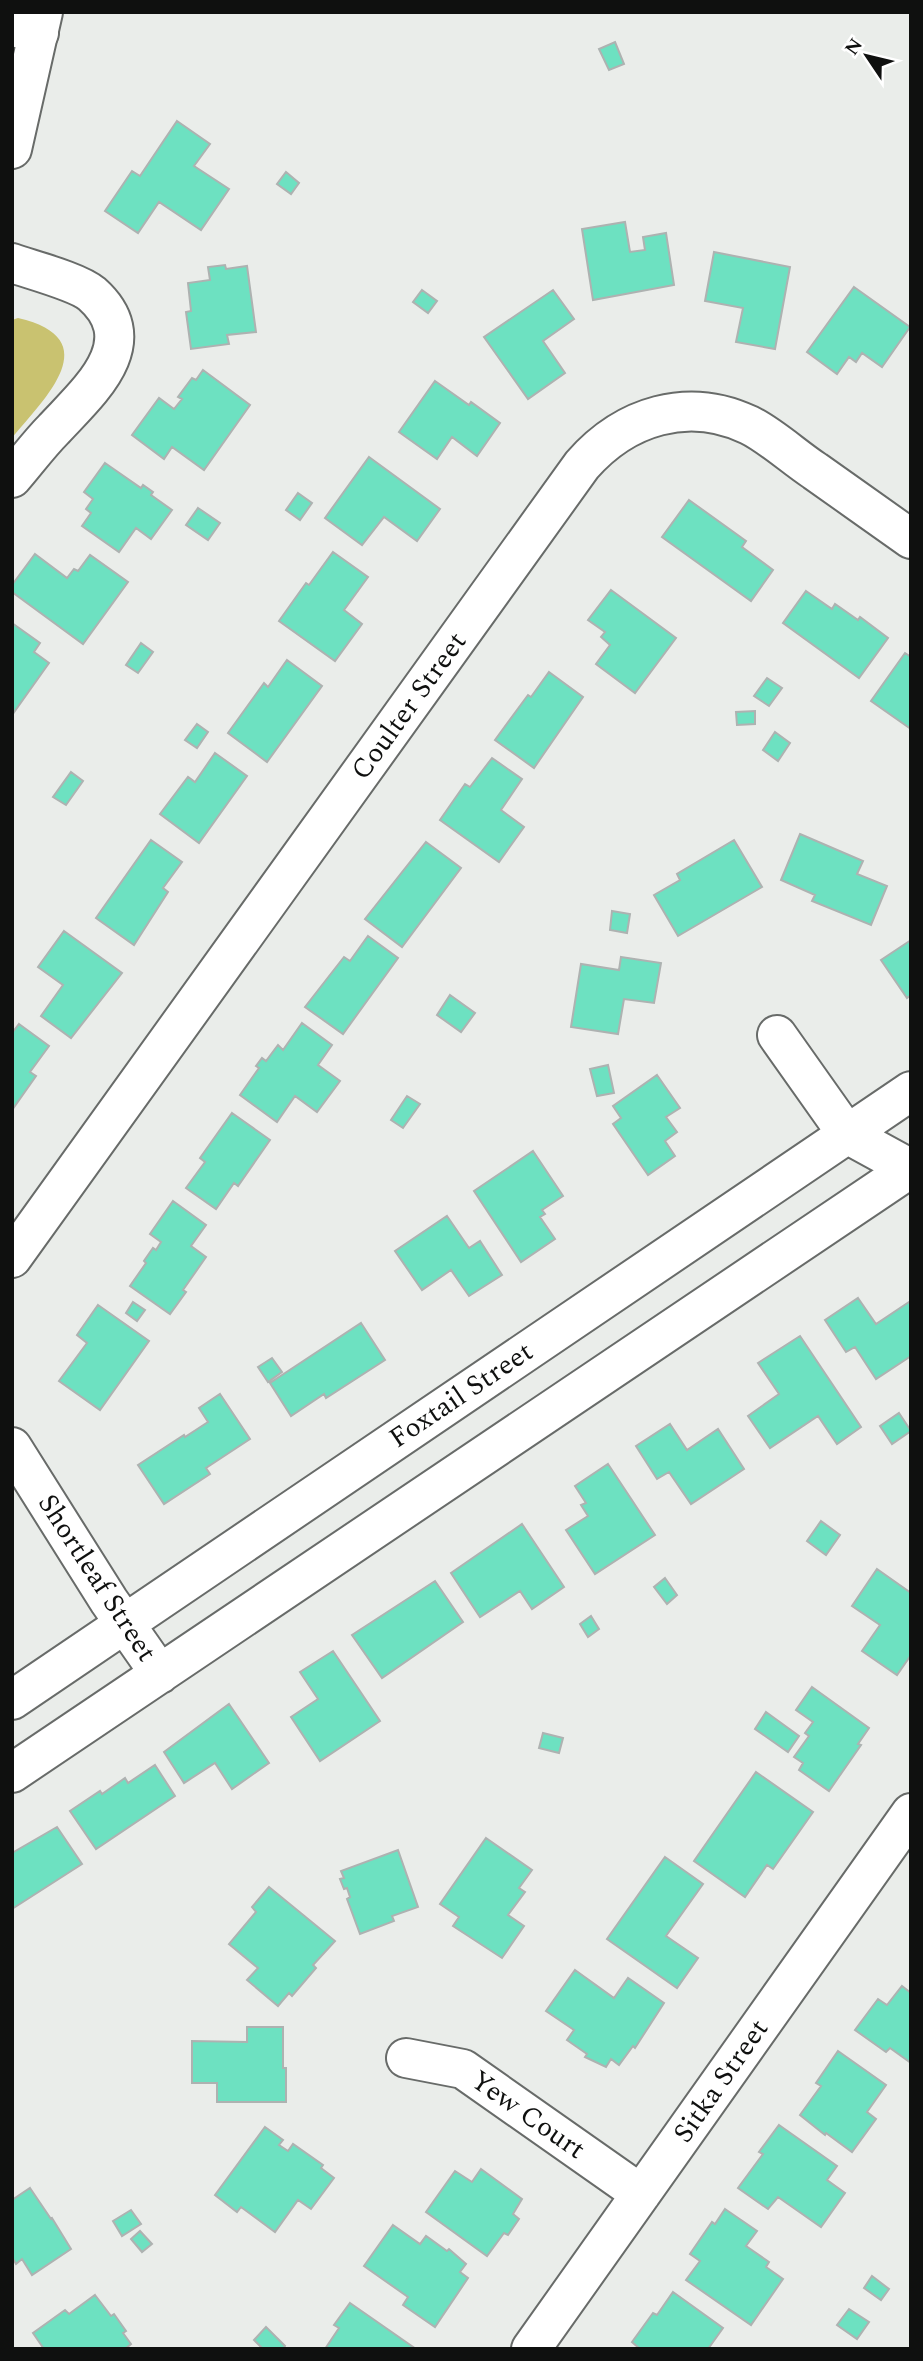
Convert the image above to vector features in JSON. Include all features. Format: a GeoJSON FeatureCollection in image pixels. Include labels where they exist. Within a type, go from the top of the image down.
{"type":"FeatureCollection","features":[{"type":"Feature","properties":{"kind":"street"},"geometry":{"type":"LineString","coordinates":[[12,149],[32,24]]}},
{"type":"Feature","properties":{"kind":"street"},"geometry":{"type":"LineString","coordinates":[[12,263],[81,288],[93,295],[109,316],[114,343],[112,356],[101,378],[12,478]]}},
{"type":"Feature","properties":{"kind":"street","name":"Coulter Street"},"geometry":{"type":"LineString","coordinates":[[12,1258],[596,449],[629,425],[669,413],[711,413],[750,426],[911,539]]}},
{"type":"Feature","properties":{"kind":"street"},"geometry":{"type":"LineString","coordinates":[[12,1773],[911,1168],[847,1134],[777,1035]]}},
{"type":"Feature","properties":{"kind":"street","name":"Foxtail Street"},"geometry":{"type":"LineString","coordinates":[[12,1700],[911,1091]]}},
{"type":"Feature","properties":{"kind":"street","name":"Shortleaf Street"},"geometry":{"type":"LineString","coordinates":[[12,1447],[160,1674]]}},
{"type":"Feature","properties":{"kind":"street","name":"Sitka Street"},"geometry":{"type":"LineString","coordinates":[[531,2349],[911,1813]]}},
{"type":"Feature","properties":{"kind":"street","name":"Yew Court"},"geometry":{"type":"LineString","coordinates":[[406,2058],[463,2069],[641,2194]]}},
{"type":"Feature","properties":{"kind":"shaded area"},"geometry":{"type":"Polygon","coordinates":[[[18,318],[45,328],[60,340],[64,355],[61,371],[52,388],[12,438],[12,320],[18,318]]]}},
{"type":"Feature","properties":{"kind":"building"},"geometry":{"type":"Polygon","coordinates":[[[615,42],[624,64],[609,70],[599,49],[615,42]]]}},
{"type":"Feature","properties":{"kind":"building"},"geometry":{"type":"Polygon","coordinates":[[[177,121],[210,144],[194,166],[229,189],[201,230],[159,202],[138,233],[105,211],[132,171],[140,176],[177,121]]]}},
{"type":"Feature","properties":{"kind":"building"},"geometry":{"type":"Polygon","coordinates":[[[286,172],[299,183],[291,194],[277,184],[286,172]]]}},
{"type":"Feature","properties":{"kind":"building"},"geometry":{"type":"Polygon","coordinates":[[[625,222],[630,252],[645,250],[643,237],[666,233],[674,285],[593,300],[582,229],[625,222]]]}},
{"type":"Feature","properties":{"kind":"building"},"geometry":{"type":"Polygon","coordinates":[[[714,252],[790,267],[775,349],[736,342],[743,308],[705,301],[714,252]]]}},
{"type":"Feature","properties":{"kind":"building"},"geometry":{"type":"Polygon","coordinates":[[[225,265],[226,269],[247,266],[256,332],[227,335],[229,344],[191,349],[186,312],[191,311],[188,283],[210,280],[208,267],[225,265]]]}},
{"type":"Feature","properties":{"kind":"building"},"geometry":{"type":"Polygon","coordinates":[[[854,287],[910,327],[882,367],[862,353],[856,362],[849,357],[837,374],[807,352],[854,287]]]}},
{"type":"Feature","properties":{"kind":"building"},"geometry":{"type":"Polygon","coordinates":[[[422,290],[437,301],[428,313],[413,302],[422,290]]]}},
{"type":"Feature","properties":{"kind":"building"},"geometry":{"type":"Polygon","coordinates":[[[553,290],[574,319],[543,341],[565,373],[528,399],[484,337],[553,290]]]}},
{"type":"Feature","properties":{"kind":"building"},"geometry":{"type":"Polygon","coordinates":[[[203,370],[250,405],[204,470],[172,447],[164,459],[132,435],[159,398],[174,409],[182,399],[178,397],[192,378],[196,380],[203,370]]]}},
{"type":"Feature","properties":{"kind":"building"},"geometry":{"type":"Polygon","coordinates":[[[435,381],[500,423],[477,456],[452,437],[437,459],[399,432],[435,381]]]}},
{"type":"Feature","properties":{"kind":"building"},"geometry":{"type":"Polygon","coordinates":[[[369,457],[440,509],[417,541],[384,517],[362,545],[325,518],[369,457]]]}},
{"type":"Feature","properties":{"kind":"building"},"geometry":{"type":"Polygon","coordinates":[[[105,463],[141,488],[143,485],[153,492],[151,495],[172,510],[151,539],[136,528],[119,552],[82,526],[91,513],[86,509],[93,499],[84,492],[105,463]]]}},
{"type":"Feature","properties":{"kind":"building"},"geometry":{"type":"Polygon","coordinates":[[[298,493],[312,503],[300,520],[286,510],[298,493]]]}},
{"type":"Feature","properties":{"kind":"building"},"geometry":{"type":"Polygon","coordinates":[[[689,500],[746,541],[742,547],[773,570],[751,601],[662,537],[689,500]]]}},
{"type":"Feature","properties":{"kind":"building"},"geometry":{"type":"Polygon","coordinates":[[[198,508],[220,523],[208,540],[186,525],[198,508]]]}},
{"type":"Feature","properties":{"kind":"building"},"geometry":{"type":"Polygon","coordinates":[[[333,552],[368,577],[344,610],[362,624],[335,661],[279,621],[306,583],[309,585],[333,552]]]}},
{"type":"Feature","properties":{"kind":"building"},"geometry":{"type":"Polygon","coordinates":[[[35,554],[67,578],[74,569],[78,571],[90,555],[128,582],[83,644],[12,592],[12,585],[35,554]]]}},
{"type":"Feature","properties":{"kind":"building"},"geometry":{"type":"Polygon","coordinates":[[[611,590],[676,638],[635,693],[596,664],[610,645],[601,637],[605,632],[588,620],[611,590]]]}},
{"type":"Feature","properties":{"kind":"building"},"geometry":{"type":"Polygon","coordinates":[[[806,591],[832,609],[835,604],[858,620],[860,617],[888,638],[859,678],[783,623],[806,591]]]}},
{"type":"Feature","properties":{"kind":"building"},"geometry":{"type":"Polygon","coordinates":[[[12,623],[40,643],[34,652],[49,663],[12,715],[12,623]]]}},
{"type":"Feature","properties":{"kind":"building"},"geometry":{"type":"Polygon","coordinates":[[[141,643],[153,652],[138,673],[126,665],[141,643]]]}},
{"type":"Feature","properties":{"kind":"building"},"geometry":{"type":"Polygon","coordinates":[[[905,653],[911,657],[911,729],[871,701],[905,653]]]}},
{"type":"Feature","properties":{"kind":"building"},"geometry":{"type":"Polygon","coordinates":[[[287,660],[322,686],[267,762],[228,733],[264,683],[268,687],[287,660]]]}},
{"type":"Feature","properties":{"kind":"building"},"geometry":{"type":"Polygon","coordinates":[[[549,672],[583,697],[534,768],[495,740],[528,695],[531,697],[549,672]]]}},
{"type":"Feature","properties":{"kind":"building"},"geometry":{"type":"Polygon","coordinates":[[[767,678],[782,688],[769,706],[754,696],[767,678]]]}},
{"type":"Feature","properties":{"kind":"building"},"geometry":{"type":"Polygon","coordinates":[[[755,711],[755,724],[737,725],[736,712],[755,711]]]}},
{"type":"Feature","properties":{"kind":"building"},"geometry":{"type":"Polygon","coordinates":[[[197,724],[208,732],[197,748],[185,740],[197,724]]]}},
{"type":"Feature","properties":{"kind":"building"},"geometry":{"type":"Polygon","coordinates":[[[775,732],[790,743],[778,761],[763,750],[775,732]]]}},
{"type":"Feature","properties":{"kind":"building"},"geometry":{"type":"Polygon","coordinates":[[[215,753],[247,776],[199,843],[160,814],[188,777],[195,782],[215,753]]]}},
{"type":"Feature","properties":{"kind":"building"},"geometry":{"type":"Polygon","coordinates":[[[492,758],[522,779],[501,810],[524,827],[499,862],[440,820],[465,784],[470,787],[492,758]]]}},
{"type":"Feature","properties":{"kind":"building"},"geometry":{"type":"Polygon","coordinates":[[[71,772],[83,781],[66,805],[53,797],[71,772]]]}},
{"type":"Feature","properties":{"kind":"building"},"geometry":{"type":"Polygon","coordinates":[[[800,834],[863,861],[857,874],[887,886],[871,925],[812,901],[815,895],[781,880],[800,834]]]}},
{"type":"Feature","properties":{"kind":"building"},"geometry":{"type":"Polygon","coordinates":[[[151,840],[182,862],[163,888],[168,892],[134,945],[96,918],[151,840]]]}},
{"type":"Feature","properties":{"kind":"building"},"geometry":{"type":"Polygon","coordinates":[[[734,840],[762,887],[678,936],[654,895],[680,880],[677,874],[734,840]]]}},
{"type":"Feature","properties":{"kind":"building"},"geometry":{"type":"Polygon","coordinates":[[[426,842],[461,868],[402,947],[365,919],[426,842]]]}},
{"type":"Feature","properties":{"kind":"building"},"geometry":{"type":"Polygon","coordinates":[[[612,911],[630,914],[627,933],[610,930],[612,911]]]}},
{"type":"Feature","properties":{"kind":"building"},"geometry":{"type":"Polygon","coordinates":[[[64,931],[122,973],[71,1038],[41,1016],[63,985],[38,967],[64,931]]]}},
{"type":"Feature","properties":{"kind":"building"},"geometry":{"type":"Polygon","coordinates":[[[368,936],[398,958],[343,1034],[305,1007],[344,957],[350,961],[368,936]]]}},
{"type":"Feature","properties":{"kind":"building"},"geometry":{"type":"Polygon","coordinates":[[[911,940],[911,995],[907,998],[881,960],[911,940]]]}},
{"type":"Feature","properties":{"kind":"building"},"geometry":{"type":"Polygon","coordinates":[[[621,957],[661,963],[654,1003],[624,999],[618,1034],[571,1027],[581,964],[619,970],[621,957]]]}},
{"type":"Feature","properties":{"kind":"building"},"geometry":{"type":"Polygon","coordinates":[[[450,995],[475,1013],[461,1032],[437,1015],[450,995]]]}},
{"type":"Feature","properties":{"kind":"building"},"geometry":{"type":"Polygon","coordinates":[[[302,1023],[332,1045],[318,1065],[340,1081],[317,1112],[295,1096],[277,1122],[240,1095],[259,1068],[256,1066],[262,1058],[266,1061],[278,1045],[283,1050],[302,1023]]]}},
{"type":"Feature","properties":{"kind":"building"},"geometry":{"type":"Polygon","coordinates":[[[19,1024],[49,1046],[30,1072],[36,1076],[12,1110],[12,1033],[19,1024]]]}},
{"type":"Feature","properties":{"kind":"building"},"geometry":{"type":"Polygon","coordinates":[[[608,1065],[614,1093],[597,1096],[590,1069],[608,1065]]]}},
{"type":"Feature","properties":{"kind":"building"},"geometry":{"type":"Polygon","coordinates":[[[657,1075],[680,1108],[666,1117],[677,1132],[665,1141],[675,1156],[648,1175],[613,1124],[621,1118],[613,1106],[657,1075]]]}},
{"type":"Feature","properties":{"kind":"building"},"geometry":{"type":"Polygon","coordinates":[[[407,1096],[420,1104],[403,1128],[391,1120],[407,1096]]]}},
{"type":"Feature","properties":{"kind":"building"},"geometry":{"type":"Polygon","coordinates":[[[232,1113],[270,1140],[238,1186],[234,1183],[216,1209],[186,1188],[205,1162],[200,1158],[232,1113]]]}},
{"type":"Feature","properties":{"kind":"building"},"geometry":{"type":"Polygon","coordinates":[[[533,1151],[563,1196],[542,1210],[545,1214],[540,1217],[555,1239],[521,1262],[474,1191],[533,1151]]]}},
{"type":"Feature","properties":{"kind":"building"},"geometry":{"type":"Polygon","coordinates":[[[173,1201],[206,1225],[191,1246],[206,1257],[170,1314],[130,1286],[153,1248],[156,1250],[161,1242],[150,1234],[173,1201]]]}},
{"type":"Feature","properties":{"kind":"building"},"geometry":{"type":"Polygon","coordinates":[[[447,1216],[469,1248],[480,1241],[502,1275],[469,1296],[451,1270],[422,1290],[395,1251],[447,1216]]]}},
{"type":"Feature","properties":{"kind":"building"},"geometry":{"type":"Polygon","coordinates":[[[858,1298],[876,1324],[909,1302],[911,1304],[911,1356],[876,1379],[855,1347],[846,1352],[825,1320],[858,1298]]]}},
{"type":"Feature","properties":{"kind":"building"},"geometry":{"type":"Polygon","coordinates":[[[133,1302],[145,1310],[137,1321],[126,1313],[133,1302]]]}},
{"type":"Feature","properties":{"kind":"building"},"geometry":{"type":"Polygon","coordinates":[[[98,1305],[149,1341],[100,1410],[59,1381],[87,1343],[77,1335],[98,1305]]]}},
{"type":"Feature","properties":{"kind":"building"},"geometry":{"type":"Polygon","coordinates":[[[361,1323],[385,1360],[326,1398],[324,1394],[291,1416],[270,1383],[361,1323]]]}},
{"type":"Feature","properties":{"kind":"building"},"geometry":{"type":"Polygon","coordinates":[[[800,1336],[861,1427],[837,1444],[818,1416],[770,1448],[748,1416],[779,1394],[758,1363],[800,1336]]]}},
{"type":"Feature","properties":{"kind":"building"},"geometry":{"type":"Polygon","coordinates":[[[272,1358],[282,1372],[268,1382],[258,1367],[272,1358]]]}},
{"type":"Feature","properties":{"kind":"building"},"geometry":{"type":"Polygon","coordinates":[[[220,1394],[250,1439],[206,1468],[210,1474],[164,1504],[138,1465],[208,1422],[199,1408],[220,1394]]]}},
{"type":"Feature","properties":{"kind":"building"},"geometry":{"type":"Polygon","coordinates":[[[899,1413],[911,1431],[892,1444],[880,1426],[899,1413]]]}},
{"type":"Feature","properties":{"kind":"building"},"geometry":{"type":"Polygon","coordinates":[[[670,1424],[687,1450],[718,1429],[744,1469],[691,1504],[669,1472],[657,1479],[636,1446],[670,1424]]]}},
{"type":"Feature","properties":{"kind":"building"},"geometry":{"type":"Polygon","coordinates":[[[608,1464],[655,1535],[595,1574],[566,1530],[588,1516],[581,1505],[586,1503],[575,1486],[608,1464]]]}},
{"type":"Feature","properties":{"kind":"building"},"geometry":{"type":"Polygon","coordinates":[[[821,1521],[840,1535],[826,1555],[807,1541],[821,1521]]]}},
{"type":"Feature","properties":{"kind":"building"},"geometry":{"type":"Polygon","coordinates":[[[522,1524],[564,1587],[532,1609],[520,1591],[480,1617],[451,1573],[522,1524]]]}},
{"type":"Feature","properties":{"kind":"building"},"geometry":{"type":"Polygon","coordinates":[[[877,1569],[911,1593],[911,1655],[897,1675],[862,1651],[880,1625],[852,1606],[877,1569]]]}},
{"type":"Feature","properties":{"kind":"building"},"geometry":{"type":"Polygon","coordinates":[[[665,1578],[677,1595],[667,1604],[654,1587],[665,1578]]]}},
{"type":"Feature","properties":{"kind":"building"},"geometry":{"type":"Polygon","coordinates":[[[435,1581],[463,1622],[382,1678],[352,1635],[435,1581]]]}},
{"type":"Feature","properties":{"kind":"building"},"geometry":{"type":"Polygon","coordinates":[[[591,1616],[599,1629],[588,1637],[580,1624],[591,1616]]]}},
{"type":"Feature","properties":{"kind":"building"},"geometry":{"type":"Polygon","coordinates":[[[333,1651],[380,1721],[320,1761],[291,1717],[318,1699],[300,1672],[333,1651]]]}},
{"type":"Feature","properties":{"kind":"building"},"geometry":{"type":"Polygon","coordinates":[[[812,1687],[869,1728],[858,1744],[861,1745],[829,1791],[799,1770],[803,1763],[794,1757],[809,1736],[805,1733],[813,1722],[796,1710],[812,1687]]]}},
{"type":"Feature","properties":{"kind":"building"},"geometry":{"type":"Polygon","coordinates":[[[229,1704],[269,1763],[232,1789],[215,1763],[184,1783],[164,1752],[229,1704]]]}},
{"type":"Feature","properties":{"kind":"building"},"geometry":{"type":"Polygon","coordinates":[[[766,1712],[799,1736],[788,1752],[755,1729],[766,1712]]]}},
{"type":"Feature","properties":{"kind":"building"},"geometry":{"type":"Polygon","coordinates":[[[543,1733],[563,1738],[559,1753],[539,1748],[543,1733]]]}},
{"type":"Feature","properties":{"kind":"building"},"geometry":{"type":"Polygon","coordinates":[[[155,1765],[175,1796],[96,1849],[70,1811],[100,1791],[102,1794],[125,1778],[128,1783],[155,1765]]]}},
{"type":"Feature","properties":{"kind":"building"},"geometry":{"type":"Polygon","coordinates":[[[756,1772],[813,1812],[773,1869],[767,1865],[745,1897],[694,1861],[756,1772]]]}},
{"type":"Feature","properties":{"kind":"building"},"geometry":{"type":"Polygon","coordinates":[[[57,1827],[82,1864],[12,1909],[12,1853],[57,1827]]]}},
{"type":"Feature","properties":{"kind":"building"},"geometry":{"type":"Polygon","coordinates":[[[486,1838],[532,1870],[519,1888],[525,1892],[508,1915],[524,1926],[502,1958],[453,1926],[459,1917],[440,1904],[486,1838]]]}},
{"type":"Feature","properties":{"kind":"building"},"geometry":{"type":"Polygon","coordinates":[[[398,1850],[418,1907],[392,1916],[394,1921],[360,1934],[347,1899],[350,1897],[347,1888],[344,1889],[340,1879],[344,1878],[341,1871],[398,1850]]]}},
{"type":"Feature","properties":{"kind":"building"},"geometry":{"type":"Polygon","coordinates":[[[665,1857],[703,1884],[666,1936],[698,1958],[677,1988],[607,1939],[665,1857]]]}},
{"type":"Feature","properties":{"kind":"building"},"geometry":{"type":"Polygon","coordinates":[[[269,1887],[335,1941],[313,1965],[316,1968],[292,1996],[289,1993],[278,2006],[247,1980],[258,1968],[229,1944],[256,1912],[252,1907],[269,1887]]]}},
{"type":"Feature","properties":{"kind":"building"},"geometry":{"type":"Polygon","coordinates":[[[575,1970],[614,1998],[628,1978],[664,2003],[635,2048],[633,2046],[619,2065],[611,2059],[606,2067],[585,2057],[587,2054],[567,2040],[574,2030],[546,2011],[575,1970]]]}},
{"type":"Feature","properties":{"kind":"building"},"geometry":{"type":"Polygon","coordinates":[[[902,1986],[911,1993],[911,2063],[890,2048],[886,2052],[855,2030],[878,1999],[887,2005],[902,1986]]]}},
{"type":"Feature","properties":{"kind":"building"},"geometry":{"type":"Polygon","coordinates":[[[247,2027],[283,2027],[286,2102],[217,2102],[217,2083],[192,2083],[192,2041],[247,2042],[247,2027]]]}},
{"type":"Feature","properties":{"kind":"building"},"geometry":{"type":"Polygon","coordinates":[[[838,2051],[886,2085],[867,2112],[876,2119],[852,2152],[800,2115],[821,2086],[816,2083],[838,2051]]]}},
{"type":"Feature","properties":{"kind":"building"},"geometry":{"type":"Polygon","coordinates":[[[779,2125],[837,2166],[827,2180],[845,2193],[821,2227],[778,2197],[768,2209],[738,2188],[763,2154],[759,2152],[779,2125]]]}},
{"type":"Feature","properties":{"kind":"building"},"geometry":{"type":"Polygon","coordinates":[[[265,2127],[283,2140],[279,2145],[288,2151],[293,2144],[323,2165],[321,2168],[334,2178],[311,2209],[298,2200],[275,2232],[241,2207],[237,2212],[215,2195],[265,2127]]]}},
{"type":"Feature","properties":{"kind":"building"},"geometry":{"type":"Polygon","coordinates":[[[481,2169],[522,2199],[513,2214],[519,2219],[508,2235],[504,2233],[487,2256],[426,2212],[455,2171],[472,2182],[481,2169]]]}},
{"type":"Feature","properties":{"kind":"building"},"geometry":{"type":"Polygon","coordinates":[[[30,2188],[71,2249],[32,2275],[22,2259],[16,2264],[12,2257],[12,2200],[30,2188]]]}},
{"type":"Feature","properties":{"kind":"building"},"geometry":{"type":"Polygon","coordinates":[[[725,2209],[757,2231],[746,2246],[769,2262],[766,2267],[783,2279],[751,2325],[686,2280],[700,2261],[690,2254],[712,2222],[715,2224],[725,2209]]]}},
{"type":"Feature","properties":{"kind":"building"},"geometry":{"type":"Polygon","coordinates":[[[131,2210],[141,2224],[122,2236],[113,2221],[131,2210]]]}},
{"type":"Feature","properties":{"kind":"building"},"geometry":{"type":"Polygon","coordinates":[[[393,2225],[420,2244],[426,2236],[447,2251],[449,2249],[466,2264],[460,2272],[468,2278],[435,2327],[403,2305],[408,2297],[364,2266],[393,2225]]]}},
{"type":"Feature","properties":{"kind":"building"},"geometry":{"type":"Polygon","coordinates":[[[140,2231],[152,2244],[142,2252],[131,2239],[140,2231]]]}},
{"type":"Feature","properties":{"kind":"building"},"geometry":{"type":"Polygon","coordinates":[[[872,2276],[889,2289],[881,2300],[864,2288],[872,2276]]]}},
{"type":"Feature","properties":{"kind":"building"},"geometry":{"type":"Polygon","coordinates":[[[673,2292],[723,2328],[708,2349],[640,2349],[632,2342],[653,2313],[657,2315],[673,2292]]]}},
{"type":"Feature","properties":{"kind":"building"},"geometry":{"type":"Polygon","coordinates":[[[95,2295],[111,2316],[114,2314],[131,2344],[125,2349],[44,2349],[33,2333],[65,2310],[69,2314],[95,2295]]]}},
{"type":"Feature","properties":{"kind":"building"},"geometry":{"type":"Polygon","coordinates":[[[350,2303],[416,2349],[325,2349],[339,2328],[334,2325],[350,2303]]]}},
{"type":"Feature","properties":{"kind":"building"},"geometry":{"type":"Polygon","coordinates":[[[849,2309],[869,2322],[857,2339],[837,2325],[849,2309]]]}},
{"type":"Feature","properties":{"kind":"building"},"geometry":{"type":"Polygon","coordinates":[[[266,2327],[285,2346],[283,2349],[263,2349],[254,2340],[266,2327]]]}}]}
